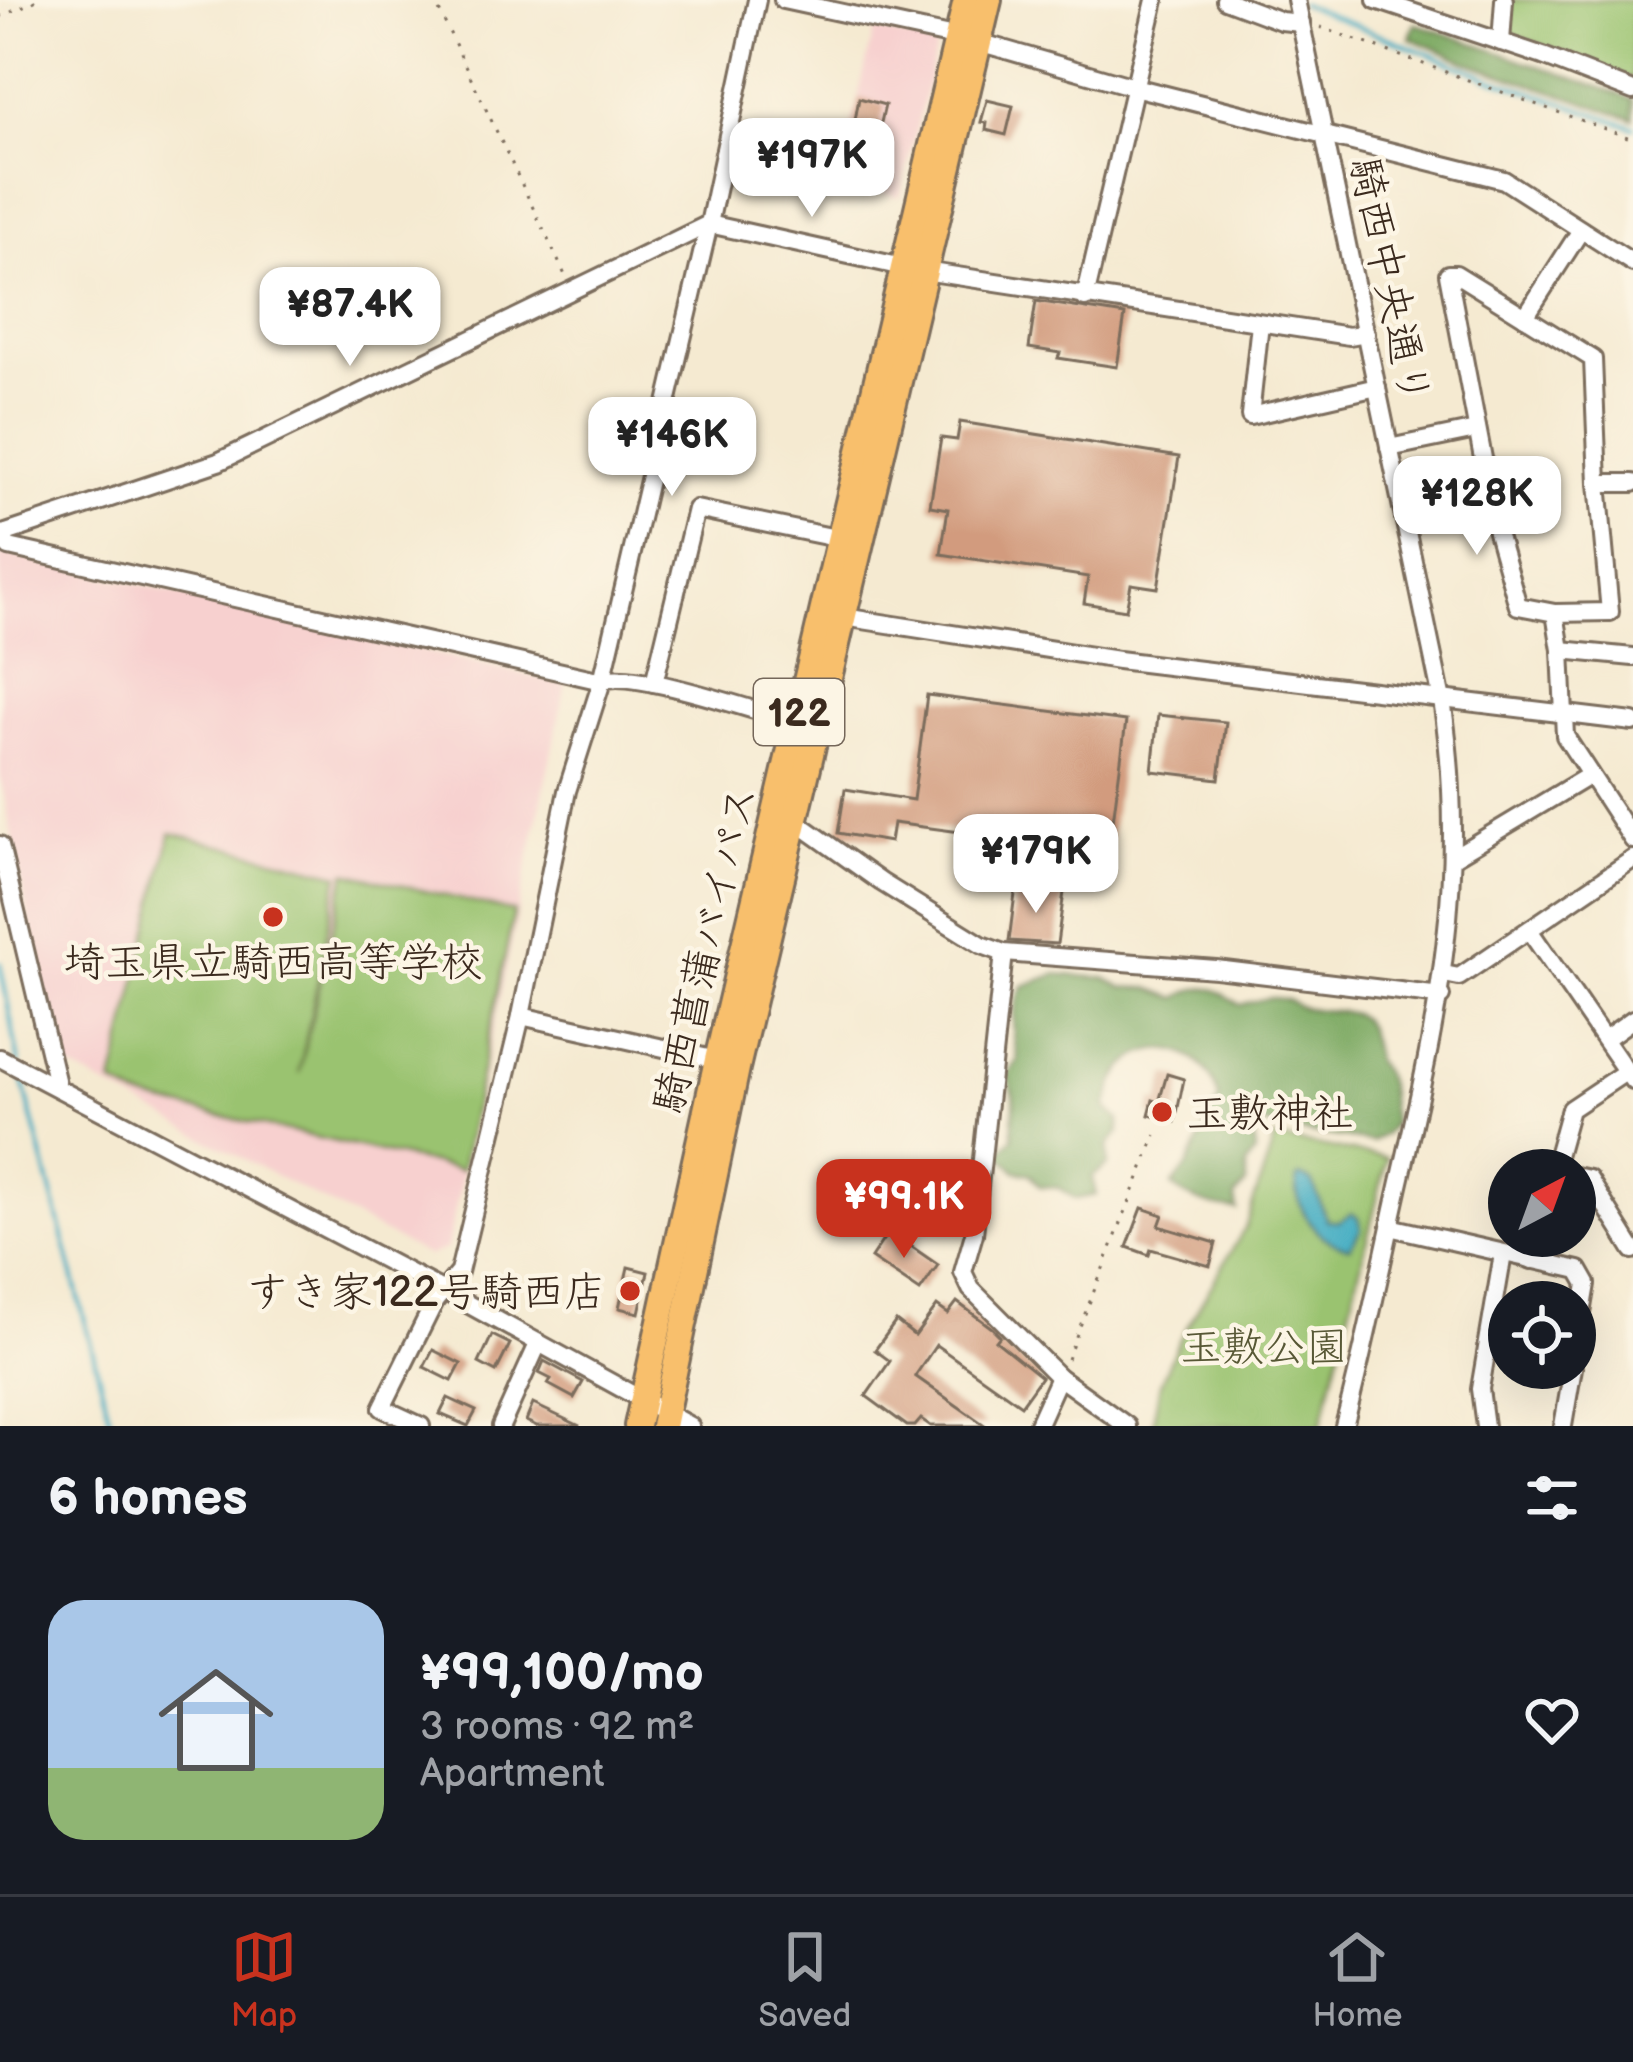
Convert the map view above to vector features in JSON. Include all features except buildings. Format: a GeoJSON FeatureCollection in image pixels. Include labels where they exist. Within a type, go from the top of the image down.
{"type":"FeatureCollection","features":[{"type":"Feature","properties":{"kind":"highway","name":"騎西菖蒲バイパス"},"geometry":{"type":"LineString","coordinates":[[966,0],[970,41]]}},
{"type":"Feature","properties":{"kind":"highway","name":"騎西菖蒲バイパス"},"geometry":{"type":"LineString","coordinates":[[637,1426],[790,721],[835,615],[841,539],[970,41],[989,0]]}},
{"type":"Feature","properties":{"kind":"highway","name":"騎西菖蒲バイパス"},"geometry":{"type":"LineString","coordinates":[[665,1420],[737,1068],[796,821],[835,615],[913,269]]}},
{"type":"Feature","properties":{"kind":"street"},"geometry":{"type":"LineString","coordinates":[[421,1426],[382,1408],[435,1301],[459,1272],[521,1016],[567,791],[602,681],[757,0]]}},
{"type":"Feature","properties":{"kind":"street"},"geometry":{"type":"LineString","coordinates":[[783,0],[970,41],[1504,180],[1633,263]]}},
{"type":"Feature","properties":{"kind":"street"},"geometry":{"type":"LineString","coordinates":[[1085,298],[1155,0]]}},
{"type":"Feature","properties":{"kind":"street"},"geometry":{"type":"LineString","coordinates":[[1225,0],[1281,21],[1298,12]]}},
{"type":"Feature","properties":{"kind":"street"},"geometry":{"type":"LineString","coordinates":[[1376,0],[1633,92]]}},
{"type":"Feature","properties":{"kind":"street"},"geometry":{"type":"LineString","coordinates":[[1501,42],[1504,0]]}},
{"type":"Feature","properties":{"kind":"street","name":"騎西中央通り"},"geometry":{"type":"LineString","coordinates":[[1298,12],[1442,700],[1454,811],[1441,996],[1344,1426]]}},
{"type":"Feature","properties":{"kind":"street"},"geometry":{"type":"LineString","coordinates":[[790,721],[654,683],[612,676],[602,681],[9,547],[0,535],[218,461],[709,224],[913,269],[1085,298],[1349,336],[1366,333]]}},
{"type":"Feature","properties":{"kind":"street"},"geometry":{"type":"LineString","coordinates":[[1525,317],[1581,230]]}},
{"type":"Feature","properties":{"kind":"street"},"geometry":{"type":"LineString","coordinates":[[1448,274],[1456,274],[1525,317],[1593,359],[1610,612],[1555,613],[1517,606],[1496,532],[1448,274]]}},
{"type":"Feature","properties":{"kind":"street"},"geometry":{"type":"LineString","coordinates":[[1261,323],[1250,416],[1377,387]]}},
{"type":"Feature","properties":{"kind":"street"},"geometry":{"type":"LineString","coordinates":[[1389,448],[1476,430]]}},
{"type":"Feature","properties":{"kind":"street"},"geometry":{"type":"LineString","coordinates":[[1598,483],[1633,483]]}},
{"type":"Feature","properties":{"kind":"street"},"geometry":{"type":"LineString","coordinates":[[654,683],[696,509],[841,539]]}},
{"type":"Feature","properties":{"kind":"street"},"geometry":{"type":"LineString","coordinates":[[1555,613],[1565,736],[1633,840]]}},
{"type":"Feature","properties":{"kind":"street"},"geometry":{"type":"LineString","coordinates":[[835,615],[1118,661],[1633,722]]}},
{"type":"Feature","properties":{"kind":"street"},"geometry":{"type":"LineString","coordinates":[[1561,650],[1633,657]]}},
{"type":"Feature","properties":{"kind":"street"},"geometry":{"type":"LineString","coordinates":[[1454,856],[1590,775]]}},
{"type":"Feature","properties":{"kind":"street"},"geometry":{"type":"LineString","coordinates":[[796,821],[881,882],[982,945],[1004,953],[1216,969],[1441,996]]}},
{"type":"Feature","properties":{"kind":"street"},"geometry":{"type":"LineString","coordinates":[[0,844],[54,1086]]}},
{"type":"Feature","properties":{"kind":"street"},"geometry":{"type":"LineString","coordinates":[[1444,974],[1459,977],[1633,860]]}},
{"type":"Feature","properties":{"kind":"street"},"geometry":{"type":"LineString","coordinates":[[1529,931],[1628,1067],[1570,1109],[1559,1149]]}},
{"type":"Feature","properties":{"kind":"street"},"geometry":{"type":"LineString","coordinates":[[1004,953],[974,1234],[963,1272],[971,1289],[1059,1377],[1127,1426]]}},
{"type":"Feature","properties":{"kind":"street"},"geometry":{"type":"LineString","coordinates":[[521,1016],[717,1060]]}},
{"type":"Feature","properties":{"kind":"street"},"geometry":{"type":"LineString","coordinates":[[1605,1040],[1633,1019]]}},
{"type":"Feature","properties":{"kind":"street"},"geometry":{"type":"LineString","coordinates":[[0,1058],[643,1400],[665,1420],[689,1426]]}},
{"type":"Feature","properties":{"kind":"street"},"geometry":{"type":"LineString","coordinates":[[1596,1190],[1633,1250]]}},
{"type":"Feature","properties":{"kind":"street"},"geometry":{"type":"LineString","coordinates":[[1390,1227],[1488,1250]]}},
{"type":"Feature","properties":{"kind":"street"},"geometry":{"type":"LineString","coordinates":[[1485,1426],[1480,1390],[1502,1257]]}},
{"type":"Feature","properties":{"kind":"street"},"geometry":{"type":"LineString","coordinates":[[1518,1257],[1579,1270],[1586,1281]]}},
{"type":"Feature","properties":{"kind":"street"},"geometry":{"type":"LineString","coordinates":[[501,1426],[538,1344]]}},
{"type":"Feature","properties":{"kind":"street"},"geometry":{"type":"LineString","coordinates":[[1037,1426],[1059,1377]]}},
{"type":"Feature","properties":{"kind":"street"},"geometry":{"type":"LineString","coordinates":[[1563,1426],[1569,1389]]}},
{"type":"Feature","properties":{"kind":"path"},"geometry":{"type":"LineString","coordinates":[[0,17],[37,0]]}},
{"type":"Feature","properties":{"kind":"path"},"geometry":{"type":"LineString","coordinates":[[434,0],[573,292]]}},
{"type":"Feature","properties":{"kind":"path"},"geometry":{"type":"LineString","coordinates":[[1323,28],[1633,139]]}},
{"type":"Feature","properties":{"kind":"path"},"geometry":{"type":"LineString","coordinates":[[1059,1377],[1156,1135]]}},
{"type":"Feature","properties":{"kind":"shaded area"},"geometry":{"type":"Polygon","coordinates":[[[874,30],[937,44],[900,197],[838,183],[874,30]]]}},
{"type":"Feature","properties":{"kind":"shaded area","name":"埼玉県立騎西高等学校"},"geometry":{"type":"Polygon","coordinates":[[[0,552],[566,684],[447,1248],[428,1256],[56,1060],[0,775],[0,552]]]}},
{"type":"Feature","properties":{"kind":"green space"},"geometry":{"type":"Polygon","coordinates":[[[1511,0],[1633,0],[1633,80],[1516,36],[1509,28],[1511,0]]]}},
{"type":"Feature","properties":{"kind":"green space"},"geometry":{"type":"Polygon","coordinates":[[[1415,23],[1622,95],[1633,100],[1633,119],[1471,64],[1410,38],[1415,23]]]}},
{"type":"Feature","properties":{"kind":"green space"},"geometry":{"type":"Polygon","coordinates":[[[171,833],[339,874],[299,1074],[346,872],[514,912],[461,1170],[136,1097],[113,1084],[171,833]]]}},
{"type":"Feature","properties":{"kind":"green space"},"geometry":{"type":"Polygon","coordinates":[[[1057,974],[1105,978],[1123,987],[1150,988],[1177,998],[1210,988],[1240,1005],[1281,999],[1304,1008],[1354,1015],[1367,1029],[1375,1062],[1385,1075],[1393,1122],[1372,1142],[1299,1132],[1288,1120],[1272,1126],[1253,1123],[1255,1153],[1246,1166],[1246,1184],[1235,1197],[1237,1210],[1202,1203],[1172,1186],[1187,1167],[1219,1099],[1197,1061],[1172,1050],[1147,1052],[1116,1079],[1106,1108],[1119,1119],[1120,1132],[1108,1146],[1108,1165],[1092,1177],[1096,1195],[1076,1199],[1059,1188],[1040,1186],[1031,1174],[1016,1171],[999,1153],[1013,1138],[1014,1101],[1007,1075],[1018,1060],[1013,1023],[1016,1005],[1023,986],[1057,974]]]}},
{"type":"Feature","properties":{"kind":"green space","name":"玉敷公園"},"geometry":{"type":"Polygon","coordinates":[[[1275,1138],[1387,1158],[1321,1426],[1152,1426],[1160,1384],[1178,1342],[1245,1228],[1275,1138]]]}},
{"type":"Feature","properties":{"kind":"water"},"geometry":{"type":"Polygon","coordinates":[[[1297,1178],[1312,1181],[1327,1220],[1339,1221],[1352,1213],[1358,1218],[1361,1229],[1350,1247],[1328,1240],[1310,1223],[1299,1201],[1297,1178]]]}},
{"type":"Feature","properties":{"kind":"waterway"},"geometry":{"type":"LineString","coordinates":[[1301,4],[1490,78],[1633,127]]}},
{"type":"Feature","properties":{"kind":"waterway"},"geometry":{"type":"LineString","coordinates":[[0,963],[19,1063]]}},
{"type":"Feature","properties":{"kind":"waterway"},"geometry":{"type":"LineString","coordinates":[[21,1074],[112,1426]]}},
{"type":"Feature","properties":{"kind":"place","name":"埼玉県立騎西高等学校"},"geometry":{"type":"Point","coordinates":[273,917]}},
{"type":"Feature","properties":{"kind":"place","name":"玉敷神社"},"geometry":{"type":"Point","coordinates":[1162,1112]}},
{"type":"Feature","properties":{"kind":"place","name":"すき家122号騎西店"},"geometry":{"type":"Point","coordinates":[630,1291]}}]}
